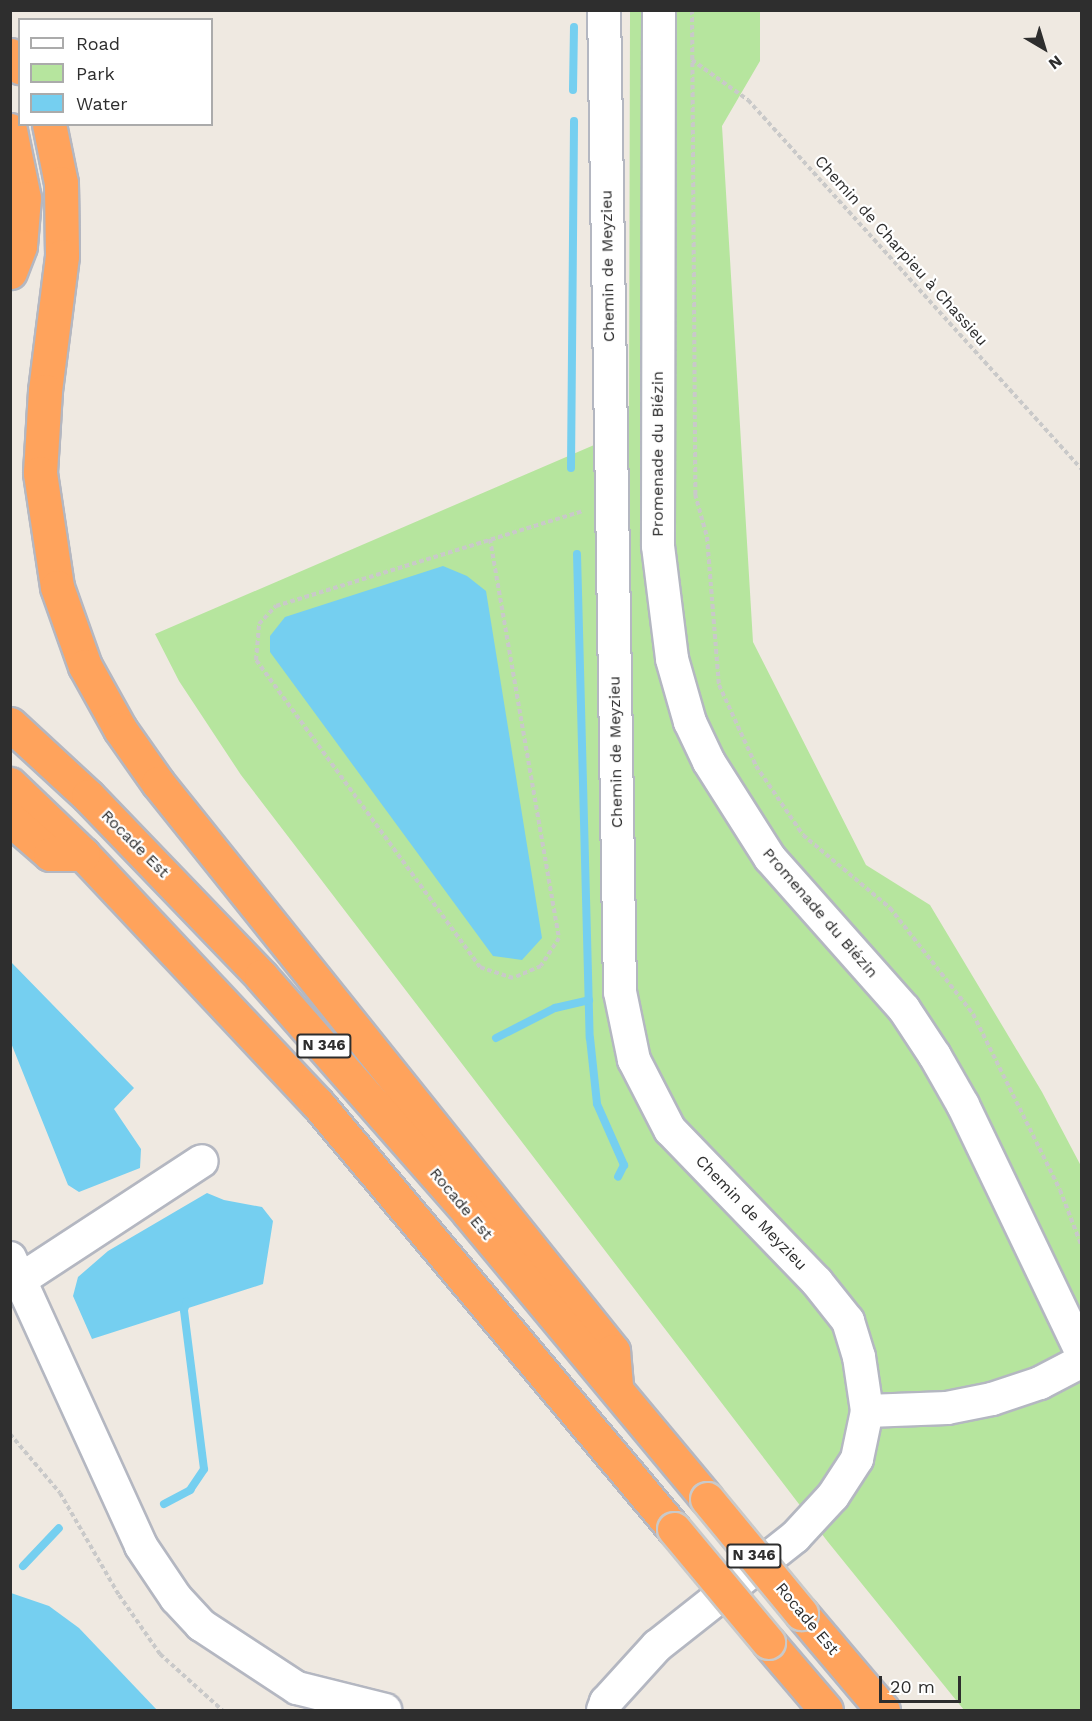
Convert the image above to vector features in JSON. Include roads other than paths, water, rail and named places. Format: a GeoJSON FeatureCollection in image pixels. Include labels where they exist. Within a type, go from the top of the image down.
{"type":"FeatureCollection","features":[{"type":"Feature","properties":{"kind":"highway"},"geometry":{"type":"LineString","coordinates":[[49,126],[61,183],[62,256],[45,391],[40,473],[57,587],[85,666],[120,729],[158,783],[613,1351],[616,1389]]}},
{"type":"Feature","properties":{"kind":"highway"},"geometry":{"type":"LineString","coordinates":[[10,130],[24,198],[20,246],[10,272]]}},
{"type":"Feature","properties":{"kind":"highway","name":"Rocade Est"},"geometry":{"type":"LineString","coordinates":[[10,724],[96,805],[261,976],[616,1389],[883,1710]]}},
{"type":"Feature","properties":{"kind":"highway","name":"N 346"},"geometry":{"type":"LineString","coordinates":[[10,784],[83,854],[317,1103],[826,1710]]}},
{"type":"Feature","properties":{"kind":"highway"},"geometry":{"type":"LineString","coordinates":[[10,819],[50,854],[83,854]]}},
{"type":"Feature","properties":{"kind":"street","name":"Chemin de Meyzieu"},"geometry":{"type":"LineString","coordinates":[[604,10],[620,992],[634,1060],[670,1130],[817,1282],[848,1321],[859,1357],[867,1411]]}},
{"type":"Feature","properties":{"kind":"street","name":"Promenade du Biézin"},"geometry":{"type":"LineString","coordinates":[[659,10],[658,546],[672,659],[690,722],[709,762],[770,858],[904,1009],[935,1056],[963,1105],[1082,1353]]}},
{"type":"Feature","properties":{"kind":"street"},"geometry":{"type":"LineString","coordinates":[[201,1161],[15,1269],[141,1546],[176,1598],[201,1625],[297,1688],[385,1710]]}},
{"type":"Feature","properties":{"kind":"street"},"geometry":{"type":"LineString","coordinates":[[603,1710],[606,1702],[657,1646],[795,1537],[833,1496],[857,1459],[867,1411],[947,1408],[992,1399],[1040,1383],[1082,1361]]}},
{"type":"Feature","properties":{"kind":"water"},"geometry":{"type":"Polygon","coordinates":[[[443,566],[467,576],[486,591],[542,938],[522,960],[493,956],[270,652],[270,636],[285,617],[443,566]]]}},
{"type":"Feature","properties":{"kind":"water"},"geometry":{"type":"Polygon","coordinates":[[[11,962],[134,1088],[114,1109],[141,1149],[140,1168],[79,1192],[68,1185],[11,1043],[11,962]]]}},
{"type":"Feature","properties":{"kind":"water"},"geometry":{"type":"Polygon","coordinates":[[[207,1193],[224,1200],[262,1207],[273,1221],[263,1284],[92,1339],[73,1296],[78,1277],[108,1251],[207,1193]]]}},
{"type":"Feature","properties":{"kind":"water"},"geometry":{"type":"Polygon","coordinates":[[[11,1593],[49,1606],[79,1628],[157,1710],[11,1710],[11,1593]]]}},
{"type":"Feature","properties":{"kind":"waterway"},"geometry":{"type":"LineString","coordinates":[[573,90],[574,27]]}},
{"type":"Feature","properties":{"kind":"waterway"},"geometry":{"type":"LineString","coordinates":[[571,468],[574,121]]}},
{"type":"Feature","properties":{"kind":"waterway"},"geometry":{"type":"LineString","coordinates":[[577,554],[590,1038],[597,1104],[624,1165],[618,1177]]}},
{"type":"Feature","properties":{"kind":"waterway"},"geometry":{"type":"LineString","coordinates":[[496,1038],[555,1008],[589,1000]]}},
{"type":"Feature","properties":{"kind":"waterway"},"geometry":{"type":"LineString","coordinates":[[164,1504],[190,1490],[204,1469],[184,1310],[187,1301]]}},
{"type":"Feature","properties":{"kind":"waterway"},"geometry":{"type":"LineString","coordinates":[[23,1566],[59,1528]]}}]}
